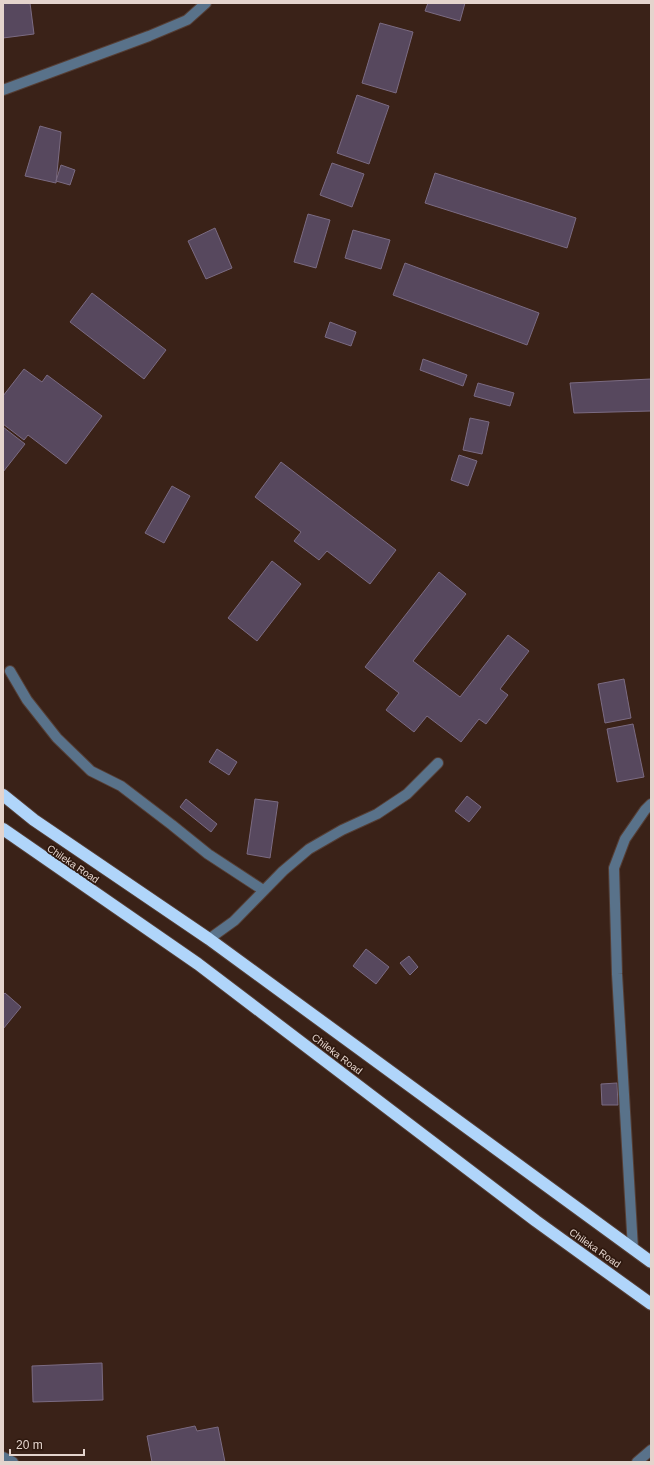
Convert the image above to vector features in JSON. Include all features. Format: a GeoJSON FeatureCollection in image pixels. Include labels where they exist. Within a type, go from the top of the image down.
{"type":"FeatureCollection","features":[{"type":"Feature","properties":{"kind":"highway","name":"Chileka Road"},"geometry":{"type":"LineString","coordinates":[[3,795],[34,820],[209,939],[651,1262]]}},
{"type":"Feature","properties":{"kind":"highway","name":"Chileka Road"},"geometry":{"type":"LineString","coordinates":[[3,829],[198,964],[536,1221],[651,1304]]}},
{"type":"Feature","properties":{"kind":"street"},"geometry":{"type":"LineString","coordinates":[[3,90],[188,20],[206,3]]}},
{"type":"Feature","properties":{"kind":"street"},"geometry":{"type":"LineString","coordinates":[[10,671],[27,700],[57,738],[91,771],[122,786],[208,854],[263,890]]}},
{"type":"Feature","properties":{"kind":"street"},"geometry":{"type":"LineString","coordinates":[[209,939],[234,920],[283,871],[309,849],[342,830],[377,814],[407,794],[438,763]]}},
{"type":"Feature","properties":{"kind":"street"},"geometry":{"type":"LineString","coordinates":[[633,1249],[617,966],[614,868],[625,839],[645,810],[651,804]]}},
{"type":"Feature","properties":{"kind":"street"},"geometry":{"type":"LineString","coordinates":[[637,1462],[651,1450]]}},
{"type":"Feature","properties":{"kind":"street"},"geometry":{"type":"LineString","coordinates":[[3,1457],[13,1462]]}},
{"type":"Feature","properties":{"kind":"building"},"geometry":{"type":"Polygon","coordinates":[[[3,3],[30,3],[34,34],[3,38],[3,3]]]}},
{"type":"Feature","properties":{"kind":"building"},"geometry":{"type":"Polygon","coordinates":[[[428,3],[465,3],[460,21],[425,11],[428,3]]]}},
{"type":"Feature","properties":{"kind":"building"},"geometry":{"type":"Polygon","coordinates":[[[380,23],[413,32],[396,93],[362,83],[380,23]]]}},
{"type":"Feature","properties":{"kind":"building"},"geometry":{"type":"Polygon","coordinates":[[[357,95],[389,106],[369,164],[337,153],[357,95]]]}},
{"type":"Feature","properties":{"kind":"building"},"geometry":{"type":"Polygon","coordinates":[[[40,126],[61,132],[56,183],[25,176],[40,126]]]}},
{"type":"Feature","properties":{"kind":"building"},"geometry":{"type":"Polygon","coordinates":[[[332,163],[364,174],[352,207],[320,195],[332,163]]]}},
{"type":"Feature","properties":{"kind":"building"},"geometry":{"type":"Polygon","coordinates":[[[61,165],[75,170],[70,185],[56,181],[61,165]]]}},
{"type":"Feature","properties":{"kind":"building"},"geometry":{"type":"Polygon","coordinates":[[[435,173],[576,218],[567,248],[425,203],[435,173]]]}},
{"type":"Feature","properties":{"kind":"building"},"geometry":{"type":"Polygon","coordinates":[[[308,214],[330,220],[316,268],[294,262],[308,214]]]}},
{"type":"Feature","properties":{"kind":"building"},"geometry":{"type":"Polygon","coordinates":[[[215,228],[232,268],[206,279],[188,241],[215,228]]]}},
{"type":"Feature","properties":{"kind":"building"},"geometry":{"type":"Polygon","coordinates":[[[353,230],[390,240],[381,269],[345,258],[353,230]]]}},
{"type":"Feature","properties":{"kind":"building"},"geometry":{"type":"Polygon","coordinates":[[[405,263],[539,313],[527,345],[393,295],[405,263]]]}},
{"type":"Feature","properties":{"kind":"building"},"geometry":{"type":"Polygon","coordinates":[[[92,293],[166,350],[144,379],[70,322],[92,293]]]}},
{"type":"Feature","properties":{"kind":"building"},"geometry":{"type":"Polygon","coordinates":[[[330,322],[356,332],[351,346],[325,337],[330,322]]]}},
{"type":"Feature","properties":{"kind":"building"},"geometry":{"type":"Polygon","coordinates":[[[423,359],[467,375],[463,386],[420,370],[423,359]]]}},
{"type":"Feature","properties":{"kind":"building"},"geometry":{"type":"Polygon","coordinates":[[[24,369],[42,382],[47,375],[102,416],[66,464],[28,435],[24,440],[3,424],[3,396],[24,369]]]}},
{"type":"Feature","properties":{"kind":"building"},"geometry":{"type":"Polygon","coordinates":[[[651,379],[651,411],[574,413],[570,383],[651,379]]]}},
{"type":"Feature","properties":{"kind":"building"},"geometry":{"type":"Polygon","coordinates":[[[478,383],[514,393],[510,406],[474,396],[478,383]]]}},
{"type":"Feature","properties":{"kind":"building"},"geometry":{"type":"Polygon","coordinates":[[[470,418],[489,422],[482,454],[463,450],[470,418]]]}},
{"type":"Feature","properties":{"kind":"building"},"geometry":{"type":"Polygon","coordinates":[[[3,427],[25,444],[3,472],[3,427]]]}},
{"type":"Feature","properties":{"kind":"building"},"geometry":{"type":"Polygon","coordinates":[[[459,455],[477,461],[468,486],[451,480],[459,455]]]}},
{"type":"Feature","properties":{"kind":"building"},"geometry":{"type":"Polygon","coordinates":[[[281,462],[396,550],[370,584],[327,551],[319,560],[294,541],[301,532],[255,497],[281,462]]]}},
{"type":"Feature","properties":{"kind":"building"},"geometry":{"type":"Polygon","coordinates":[[[172,486],[190,496],[164,543],[145,533],[172,486]]]}},
{"type":"Feature","properties":{"kind":"building"},"geometry":{"type":"Polygon","coordinates":[[[272,561],[301,584],[257,641],[228,618],[272,561]]]}},
{"type":"Feature","properties":{"kind":"building"},"geometry":{"type":"Polygon","coordinates":[[[439,572],[466,594],[413,661],[460,697],[508,635],[529,651],[500,689],[508,695],[486,724],[479,719],[461,742],[427,716],[414,732],[386,710],[399,693],[365,667],[439,572]]]}},
{"type":"Feature","properties":{"kind":"building"},"geometry":{"type":"Polygon","coordinates":[[[624,679],[631,718],[605,723],[598,684],[624,679]]]}},
{"type":"Feature","properties":{"kind":"building"},"geometry":{"type":"Polygon","coordinates":[[[633,724],[644,777],[617,782],[607,729],[633,724]]]}},
{"type":"Feature","properties":{"kind":"building"},"geometry":{"type":"Polygon","coordinates":[[[217,749],[237,762],[229,775],[209,762],[217,749]]]}},
{"type":"Feature","properties":{"kind":"building"},"geometry":{"type":"Polygon","coordinates":[[[467,796],[481,807],[469,822],[455,811],[467,796]]]}},
{"type":"Feature","properties":{"kind":"building"},"geometry":{"type":"Polygon","coordinates":[[[186,799],[217,824],[211,832],[180,807],[186,799]]]}},
{"type":"Feature","properties":{"kind":"building"},"geometry":{"type":"Polygon","coordinates":[[[255,799],[278,802],[270,858],[247,854],[255,799]]]}},
{"type":"Feature","properties":{"kind":"building"},"geometry":{"type":"Polygon","coordinates":[[[366,949],[389,967],[376,984],[353,966],[366,949]]]}},
{"type":"Feature","properties":{"kind":"building"},"geometry":{"type":"Polygon","coordinates":[[[409,956],[418,967],[410,975],[400,963],[409,956]]]}},
{"type":"Feature","properties":{"kind":"building"},"geometry":{"type":"Polygon","coordinates":[[[5,993],[21,1007],[3,1029],[3,995],[5,993]]]}},
{"type":"Feature","properties":{"kind":"building"},"geometry":{"type":"Polygon","coordinates":[[[617,1083],[618,1105],[602,1105],[601,1084],[617,1083]]]}},
{"type":"Feature","properties":{"kind":"building"},"geometry":{"type":"Polygon","coordinates":[[[102,1363],[103,1400],[33,1402],[32,1366],[102,1363]]]}},
{"type":"Feature","properties":{"kind":"building"},"geometry":{"type":"Polygon","coordinates":[[[195,1426],[197,1431],[218,1427],[225,1462],[152,1462],[147,1436],[195,1426]]]}}]}
